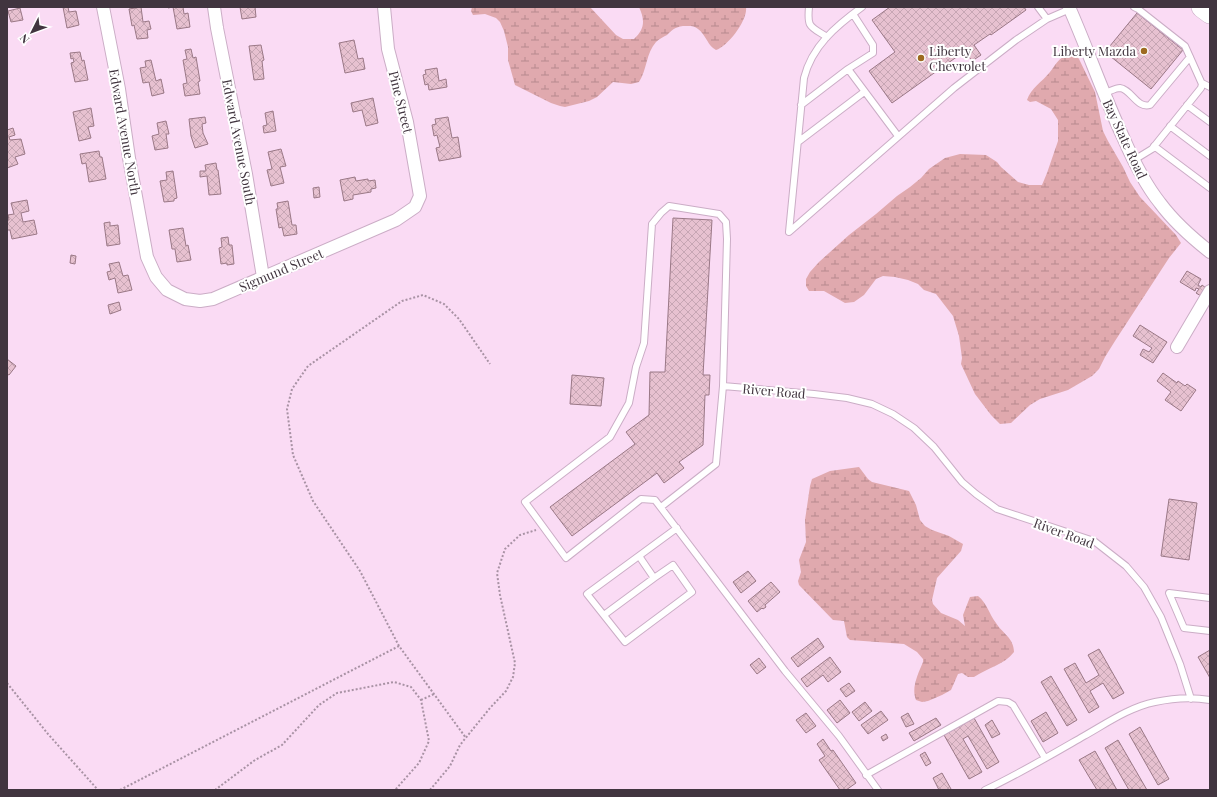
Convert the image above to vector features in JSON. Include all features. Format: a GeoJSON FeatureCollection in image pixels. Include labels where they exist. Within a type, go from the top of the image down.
{"type":"FeatureCollection","features":[{"type":"Feature","properties":{"kind":"highway"},"geometry":{"type":"LineString","coordinates":[[1202,7],[1210,14]]}},
{"type":"Feature","properties":{"kind":"street","name":"Edward Avenue North"},"geometry":{"type":"LineString","coordinates":[[102,7],[119,89],[129,158],[147,257]]}},
{"type":"Feature","properties":{"kind":"street","name":"Edward Avenue South"},"geometry":{"type":"LineString","coordinates":[[214,7],[246,174],[263,277]]}},
{"type":"Feature","properties":{"kind":"street","name":"Pine Street"},"geometry":{"type":"LineString","coordinates":[[384,7],[388,49],[407,122],[420,196]]}},
{"type":"Feature","properties":{"kind":"street","name":"Bay State Road"},"geometry":{"type":"LineString","coordinates":[[1069,8],[1104,93],[1134,160],[1149,189],[1171,217],[1189,235],[1210,252]]}},
{"type":"Feature","properties":{"kind":"street","name":"Sigmund Street"},"geometry":{"type":"LineString","coordinates":[[147,257],[156,277],[167,290],[185,299],[200,301],[213,299],[396,220],[415,207],[420,196]]}},
{"type":"Feature","properties":{"kind":"street"},"geometry":{"type":"LineString","coordinates":[[1177,347],[1210,291]]}},
{"type":"Feature","properties":{"kind":"lane"},"geometry":{"type":"LineString","coordinates":[[809,7],[808,20],[810,25],[827,36]]}},
{"type":"Feature","properties":{"kind":"lane"},"geometry":{"type":"LineString","coordinates":[[862,7],[840,23],[827,36],[820,45],[806,70],[789,232],[954,88],[1004,49],[1047,19],[1069,8]]}},
{"type":"Feature","properties":{"kind":"lane"},"geometry":{"type":"LineString","coordinates":[[1038,7],[1047,19]]}},
{"type":"Feature","properties":{"kind":"lane"},"geometry":{"type":"LineString","coordinates":[[1134,7],[1182,44],[1202,83],[1210,87]]}},
{"type":"Feature","properties":{"kind":"lane"},"geometry":{"type":"LineString","coordinates":[[802,105],[848,69],[870,55],[874,50],[872,43],[853,14]]}},
{"type":"Feature","properties":{"kind":"lane"},"geometry":{"type":"LineString","coordinates":[[1104,93],[1122,89],[1141,104],[1146,106],[1150,105],[1190,57]]}},
{"type":"Feature","properties":{"kind":"lane"},"geometry":{"type":"LineString","coordinates":[[848,69],[898,136]]}},
{"type":"Feature","properties":{"kind":"lane"},"geometry":{"type":"LineString","coordinates":[[1134,160],[1154,146],[1201,88],[1202,83]]}},
{"type":"Feature","properties":{"kind":"lane"},"geometry":{"type":"LineString","coordinates":[[798,142],[864,92]]}},
{"type":"Feature","properties":{"kind":"lane"},"geometry":{"type":"LineString","coordinates":[[1187,105],[1210,122]]}},
{"type":"Feature","properties":{"kind":"lane"},"geometry":{"type":"LineString","coordinates":[[1170,126],[1210,156]]}},
{"type":"Feature","properties":{"kind":"lane"},"geometry":{"type":"LineString","coordinates":[[1154,146],[1210,188]]}},
{"type":"Feature","properties":{"kind":"lane"},"geometry":{"type":"LineString","coordinates":[[723,386],[727,239],[726,222],[719,214],[669,206],[652,224],[644,343],[636,367],[629,403],[610,437],[525,502],[566,558],[641,499],[655,500],[785,671],[840,736],[878,790]]}},
{"type":"Feature","properties":{"kind":"lane","name":"River Road"},"geometry":{"type":"LineString","coordinates":[[661,507],[716,464],[723,386],[814,394],[846,398],[872,404],[893,414],[914,428],[934,446],[962,482],[997,509],[1094,541],[1126,566],[1144,587],[1161,618],[1180,664],[1191,699]]}},
{"type":"Feature","properties":{"kind":"lane"},"geometry":{"type":"LineString","coordinates":[[604,615],[673,564],[692,592],[625,642],[587,594],[677,528]]}},
{"type":"Feature","properties":{"kind":"lane"},"geometry":{"type":"LineString","coordinates":[[639,556],[654,578]]}},
{"type":"Feature","properties":{"kind":"lane"},"geometry":{"type":"LineString","coordinates":[[1210,598],[1170,593],[1184,628],[1210,631]]}},
{"type":"Feature","properties":{"kind":"lane"},"geometry":{"type":"LineString","coordinates":[[985,790],[1123,714],[1154,702],[1175,699],[1210,700]]}},
{"type":"Feature","properties":{"kind":"lane"},"geometry":{"type":"LineString","coordinates":[[866,775],[998,701],[1008,702],[1013,705],[1045,758]]}},
{"type":"Feature","properties":{"kind":"path"},"geometry":{"type":"LineString","coordinates":[[466,738],[399,646],[360,571],[313,502],[293,455],[287,409],[292,389],[308,366],[402,301],[423,295],[444,304],[459,319],[490,364]]}},
{"type":"Feature","properties":{"kind":"path"},"geometry":{"type":"LineString","coordinates":[[430,790],[450,766],[460,745],[506,691],[513,677],[515,663],[500,595],[497,573],[505,549],[520,534],[543,528]]}},
{"type":"Feature","properties":{"kind":"path"},"geometry":{"type":"LineString","coordinates":[[120,790],[399,646]]}},
{"type":"Feature","properties":{"kind":"path"},"geometry":{"type":"LineString","coordinates":[[214,790],[255,760],[282,745],[319,705],[338,693],[394,682],[412,687],[422,700],[429,742],[419,763],[395,790]]}},
{"type":"Feature","properties":{"kind":"path"},"geometry":{"type":"LineString","coordinates":[[7,683],[48,734],[98,790]]}},
{"type":"Feature","properties":{"kind":"path"},"geometry":{"type":"LineString","coordinates":[[422,700],[434,694]]}},
{"type":"Feature","properties":{"kind":"green space"},"geometry":{"type":"Polygon","coordinates":[[[472,7],[590,7],[616,35],[623,39],[634,39],[642,28],[643,20],[639,7],[746,7],[746,12],[741,25],[721,48],[716,50],[713,48],[702,33],[695,27],[678,27],[658,40],[653,46],[639,82],[631,84],[613,82],[597,97],[589,101],[565,107],[551,103],[515,85],[508,60],[508,47],[500,22],[496,18],[485,14],[473,15],[471,11],[472,7]]]}},
{"type":"Feature","properties":{"kind":"green space"},"geometry":{"type":"Polygon","coordinates":[[[1074,53],[1079,59],[1095,92],[1103,131],[1130,182],[1140,197],[1176,235],[1181,243],[1169,258],[1115,341],[1099,369],[1092,376],[1068,390],[1040,399],[1030,405],[1011,423],[1000,424],[975,394],[961,364],[962,358],[959,336],[953,316],[936,294],[924,290],[918,284],[908,280],[883,276],[876,279],[864,295],[854,302],[845,303],[824,291],[809,291],[806,286],[806,279],[819,262],[849,235],[921,178],[929,169],[945,158],[960,154],[986,155],[997,162],[1018,182],[1029,185],[1042,185],[1058,141],[1058,120],[1051,109],[1036,101],[1030,102],[1027,100],[1034,89],[1047,76],[1058,61],[1066,55],[1074,53]]]}},
{"type":"Feature","properties":{"kind":"green space"},"geometry":{"type":"Polygon","coordinates":[[[859,467],[872,482],[909,491],[916,505],[920,520],[925,526],[949,536],[963,544],[961,551],[937,578],[932,600],[933,604],[941,613],[958,620],[965,626],[963,615],[970,597],[978,596],[984,602],[998,627],[1012,643],[1014,652],[1005,660],[974,677],[968,677],[962,673],[958,674],[951,690],[928,701],[922,702],[916,700],[914,691],[923,662],[923,659],[917,652],[904,644],[850,640],[847,637],[844,621],[833,620],[799,585],[798,581],[801,572],[799,560],[806,542],[805,520],[812,479],[830,471],[859,467]]]}},
{"type":"Feature","properties":{"kind":"building"},"geometry":{"type":"Polygon","coordinates":[[[63,7],[68,7],[69,12],[76,11],[79,25],[67,28],[63,7]]]}},
{"type":"Feature","properties":{"kind":"building"},"geometry":{"type":"Polygon","coordinates":[[[141,7],[143,22],[149,21],[151,29],[147,30],[148,38],[137,39],[134,25],[132,26],[129,9],[141,7]]]}},
{"type":"Feature","properties":{"kind":"building"},"geometry":{"type":"Polygon","coordinates":[[[173,7],[183,7],[184,14],[188,13],[190,27],[177,29],[173,7]]]}},
{"type":"Feature","properties":{"kind":"building"},"geometry":{"type":"Polygon","coordinates":[[[240,7],[255,7],[256,17],[242,19],[240,7]]]}},
{"type":"Feature","properties":{"kind":"building","name":"Liberty Chevrolet"},"geometry":{"type":"Polygon","coordinates":[[[890,7],[1024,7],[1026,10],[974,45],[981,55],[972,61],[965,51],[892,103],[869,71],[895,52],[872,20],[890,7]]]}},
{"type":"Feature","properties":{"kind":"building"},"geometry":{"type":"Polygon","coordinates":[[[20,8],[23,20],[11,22],[8,11],[20,8]]]}},
{"type":"Feature","properties":{"kind":"building","name":"Liberty Mazda"},"geometry":{"type":"Polygon","coordinates":[[[1137,13],[1183,50],[1151,89],[1105,52],[1137,13]]]}},
{"type":"Feature","properties":{"kind":"building"},"geometry":{"type":"Polygon","coordinates":[[[354,40],[358,59],[363,58],[365,69],[345,73],[339,43],[354,40]]]}},
{"type":"Feature","properties":{"kind":"building"},"geometry":{"type":"Polygon","coordinates":[[[261,45],[264,60],[262,61],[264,79],[254,80],[249,46],[261,45]]]}},
{"type":"Feature","properties":{"kind":"building"},"geometry":{"type":"Polygon","coordinates":[[[191,49],[193,58],[196,57],[200,81],[198,82],[200,94],[185,96],[183,84],[187,83],[183,60],[187,59],[185,50],[191,49]]]}},
{"type":"Feature","properties":{"kind":"building"},"geometry":{"type":"Polygon","coordinates":[[[80,52],[82,61],[84,60],[88,80],[75,82],[71,63],[74,62],[73,58],[71,59],[70,53],[80,52]]]}},
{"type":"Feature","properties":{"kind":"building"},"geometry":{"type":"Polygon","coordinates":[[[151,60],[156,81],[161,79],[164,93],[152,96],[149,82],[143,83],[140,68],[146,67],[145,61],[151,60]]]}},
{"type":"Feature","properties":{"kind":"building"},"geometry":{"type":"Polygon","coordinates":[[[437,68],[439,81],[446,79],[447,87],[429,90],[428,84],[425,85],[423,75],[426,74],[425,70],[437,68]]]}},
{"type":"Feature","properties":{"kind":"building"},"geometry":{"type":"Polygon","coordinates":[[[373,98],[378,123],[366,126],[362,110],[353,112],[351,103],[373,98]]]}},
{"type":"Feature","properties":{"kind":"building"},"geometry":{"type":"Polygon","coordinates":[[[91,108],[94,126],[88,127],[91,138],[79,141],[73,112],[91,108]]]}},
{"type":"Feature","properties":{"kind":"building"},"geometry":{"type":"Polygon","coordinates":[[[273,111],[276,131],[264,133],[263,126],[267,125],[265,113],[273,111]]]}},
{"type":"Feature","properties":{"kind":"building"},"geometry":{"type":"Polygon","coordinates":[[[205,117],[206,123],[202,124],[203,133],[208,144],[195,148],[191,136],[189,119],[205,117]]]}},
{"type":"Feature","properties":{"kind":"building"},"geometry":{"type":"Polygon","coordinates":[[[448,117],[452,138],[458,137],[461,157],[439,161],[436,148],[440,147],[437,135],[434,136],[432,125],[436,124],[435,119],[448,117]]]}},
{"type":"Feature","properties":{"kind":"building"},"geometry":{"type":"Polygon","coordinates":[[[166,121],[169,134],[166,134],[168,148],[155,150],[152,136],[159,134],[157,123],[166,121]]]}},
{"type":"Feature","properties":{"kind":"building"},"geometry":{"type":"Polygon","coordinates":[[[13,128],[15,135],[9,137],[10,140],[21,139],[25,154],[15,157],[18,164],[7,168],[7,130],[13,128]]]}},
{"type":"Feature","properties":{"kind":"building"},"geometry":{"type":"Polygon","coordinates":[[[281,149],[286,166],[280,167],[284,183],[271,186],[267,170],[272,169],[268,152],[281,149]]]}},
{"type":"Feature","properties":{"kind":"building"},"geometry":{"type":"Polygon","coordinates":[[[99,151],[100,157],[102,157],[106,179],[89,182],[86,163],[82,164],[80,154],[99,151]]]}},
{"type":"Feature","properties":{"kind":"building"},"geometry":{"type":"Polygon","coordinates":[[[216,163],[221,194],[209,195],[207,176],[200,177],[200,171],[206,171],[205,165],[216,163]]]}},
{"type":"Feature","properties":{"kind":"building"},"geometry":{"type":"Polygon","coordinates":[[[173,171],[177,198],[174,199],[174,201],[164,202],[160,181],[167,180],[166,172],[173,171]]]}},
{"type":"Feature","properties":{"kind":"building"},"geometry":{"type":"Polygon","coordinates":[[[355,177],[356,181],[368,179],[368,181],[375,180],[376,188],[371,189],[371,192],[353,195],[353,199],[344,201],[340,180],[355,177]]]}},
{"type":"Feature","properties":{"kind":"building"},"geometry":{"type":"Polygon","coordinates":[[[319,187],[320,197],[314,198],[313,188],[319,187]]]}},
{"type":"Feature","properties":{"kind":"building"},"geometry":{"type":"Polygon","coordinates":[[[27,200],[29,211],[21,213],[23,222],[34,220],[37,234],[12,239],[10,230],[7,230],[7,220],[9,220],[8,215],[14,214],[11,203],[27,200]]]}},
{"type":"Feature","properties":{"kind":"building"},"geometry":{"type":"Polygon","coordinates":[[[288,201],[292,225],[296,225],[297,234],[284,236],[282,227],[279,228],[276,209],[278,209],[277,203],[288,201]]]}},
{"type":"Feature","properties":{"kind":"building"},"geometry":{"type":"Polygon","coordinates":[[[673,218],[712,220],[703,375],[710,375],[709,395],[705,395],[703,445],[679,462],[684,468],[664,483],[657,473],[572,536],[550,507],[635,444],[626,432],[649,415],[650,372],[665,372],[673,218]]]}},
{"type":"Feature","properties":{"kind":"building"},"geometry":{"type":"Polygon","coordinates":[[[110,222],[110,226],[118,225],[120,244],[107,246],[104,223],[110,222]]]}},
{"type":"Feature","properties":{"kind":"building"},"geometry":{"type":"Polygon","coordinates":[[[183,228],[186,246],[188,245],[191,260],[177,262],[175,249],[172,249],[169,230],[183,228]]]}},
{"type":"Feature","properties":{"kind":"building"},"geometry":{"type":"Polygon","coordinates":[[[228,237],[229,245],[232,245],[234,264],[227,265],[227,263],[221,264],[219,248],[222,247],[221,238],[228,237]]]}},
{"type":"Feature","properties":{"kind":"building"},"geometry":{"type":"Polygon","coordinates":[[[71,255],[76,256],[75,264],[70,263],[71,255]]]}},
{"type":"Feature","properties":{"kind":"building"},"geometry":{"type":"Polygon","coordinates":[[[119,262],[123,276],[128,275],[132,290],[118,293],[115,278],[109,280],[107,272],[111,271],[109,264],[119,262]]]}},
{"type":"Feature","properties":{"kind":"building"},"geometry":{"type":"Polygon","coordinates":[[[1187,271],[1201,279],[1198,285],[1201,287],[1202,285],[1206,288],[1201,296],[1196,293],[1199,289],[1196,288],[1195,291],[1180,282],[1187,271]]]}},
{"type":"Feature","properties":{"kind":"building"},"geometry":{"type":"Polygon","coordinates":[[[119,302],[121,310],[110,314],[108,305],[119,302]]]}},
{"type":"Feature","properties":{"kind":"building"},"geometry":{"type":"Polygon","coordinates":[[[1140,325],[1167,342],[1153,363],[1140,355],[1143,349],[1149,352],[1152,348],[1133,336],[1140,325]]]}},
{"type":"Feature","properties":{"kind":"building"},"geometry":{"type":"Polygon","coordinates":[[[7,359],[16,366],[9,375],[7,374],[7,359]]]}},
{"type":"Feature","properties":{"kind":"building"},"geometry":{"type":"Polygon","coordinates":[[[1163,373],[1177,383],[1178,381],[1185,386],[1187,384],[1196,390],[1181,411],[1165,400],[1171,392],[1157,381],[1163,373]]]}},
{"type":"Feature","properties":{"kind":"building"},"geometry":{"type":"Polygon","coordinates":[[[572,375],[604,378],[601,406],[570,404],[572,375]]]}},
{"type":"Feature","properties":{"kind":"building"},"geometry":{"type":"Polygon","coordinates":[[[1169,499],[1197,503],[1189,560],[1161,556],[1169,499]]]}},
{"type":"Feature","properties":{"kind":"building"},"geometry":{"type":"Polygon","coordinates":[[[748,571],[756,581],[741,593],[733,582],[748,571]]]}},
{"type":"Feature","properties":{"kind":"building"},"geometry":{"type":"Polygon","coordinates":[[[771,582],[780,592],[765,605],[766,607],[757,612],[748,601],[771,582]]]}},
{"type":"Feature","properties":{"kind":"building"},"geometry":{"type":"Polygon","coordinates":[[[818,638],[824,647],[798,667],[791,658],[818,638]]]}},
{"type":"Feature","properties":{"kind":"building"},"geometry":{"type":"Polygon","coordinates":[[[1099,649],[1124,693],[1113,699],[1103,683],[1090,691],[1099,707],[1089,713],[1064,669],[1075,663],[1086,683],[1099,675],[1088,655],[1099,649]]]}},
{"type":"Feature","properties":{"kind":"building"},"geometry":{"type":"Polygon","coordinates":[[[1210,650],[1210,678],[1198,657],[1210,650]]]}},
{"type":"Feature","properties":{"kind":"building"},"geometry":{"type":"Polygon","coordinates":[[[830,657],[841,672],[828,682],[823,675],[807,687],[801,679],[830,657]]]}},
{"type":"Feature","properties":{"kind":"building"},"geometry":{"type":"Polygon","coordinates":[[[759,658],[766,667],[757,674],[750,665],[759,658]]]}},
{"type":"Feature","properties":{"kind":"building"},"geometry":{"type":"Polygon","coordinates":[[[1051,676],[1077,720],[1067,726],[1041,682],[1051,676]]]}},
{"type":"Feature","properties":{"kind":"building"},"geometry":{"type":"Polygon","coordinates":[[[849,683],[855,691],[846,697],[840,689],[849,683]]]}},
{"type":"Feature","properties":{"kind":"building"},"geometry":{"type":"Polygon","coordinates":[[[840,700],[850,713],[837,723],[827,710],[840,700]]]}},
{"type":"Feature","properties":{"kind":"building"},"geometry":{"type":"Polygon","coordinates":[[[865,702],[872,711],[859,721],[852,712],[865,702]]]}},
{"type":"Feature","properties":{"kind":"building"},"geometry":{"type":"Polygon","coordinates":[[[881,711],[888,720],[868,734],[861,725],[881,711]]]}},
{"type":"Feature","properties":{"kind":"building"},"geometry":{"type":"Polygon","coordinates":[[[1046,712],[1058,733],[1043,742],[1031,721],[1046,712]]]}},
{"type":"Feature","properties":{"kind":"building"},"geometry":{"type":"Polygon","coordinates":[[[806,713],[816,726],[806,733],[796,720],[806,713]]]}},
{"type":"Feature","properties":{"kind":"building"},"geometry":{"type":"Polygon","coordinates":[[[908,713],[914,724],[906,727],[901,717],[908,713]]]}},
{"type":"Feature","properties":{"kind":"building"},"geometry":{"type":"Polygon","coordinates":[[[936,718],[941,725],[914,741],[909,733],[936,718]]]}},
{"type":"Feature","properties":{"kind":"building"},"geometry":{"type":"Polygon","coordinates":[[[974,718],[999,762],[987,769],[968,736],[963,739],[982,772],[969,779],[944,735],[974,718]]]}},
{"type":"Feature","properties":{"kind":"building"},"geometry":{"type":"Polygon","coordinates":[[[992,720],[1000,734],[992,738],[985,725],[992,720]]]}},
{"type":"Feature","properties":{"kind":"building"},"geometry":{"type":"Polygon","coordinates":[[[1140,727],[1169,779],[1158,785],[1129,734],[1140,727]]]}},
{"type":"Feature","properties":{"kind":"building"},"geometry":{"type":"Polygon","coordinates":[[[886,734],[888,738],[883,741],[881,737],[886,734]]]}},
{"type":"Feature","properties":{"kind":"building"},"geometry":{"type":"Polygon","coordinates":[[[823,739],[831,751],[833,750],[856,783],[846,790],[840,790],[819,760],[825,756],[817,744],[823,739]]]}},
{"type":"Feature","properties":{"kind":"building"},"geometry":{"type":"Polygon","coordinates":[[[1118,740],[1147,790],[1129,790],[1105,748],[1118,740]]]}},
{"type":"Feature","properties":{"kind":"building"},"geometry":{"type":"Polygon","coordinates":[[[1095,751],[1117,790],[1097,790],[1079,760],[1095,751]]]}},
{"type":"Feature","properties":{"kind":"building"},"geometry":{"type":"Polygon","coordinates":[[[925,752],[931,763],[926,766],[920,755],[925,752]]]}},
{"type":"Feature","properties":{"kind":"building"},"geometry":{"type":"Polygon","coordinates":[[[942,773],[951,789],[950,790],[939,790],[933,778],[942,773]]]}},
{"type":"Feature","properties":{"kind":"place","name":"Liberty Mazda"},"geometry":{"type":"Point","coordinates":[1144,51]}},
{"type":"Feature","properties":{"kind":"place","name":"Liberty Chevrolet"},"geometry":{"type":"Point","coordinates":[921,58]}}]}
